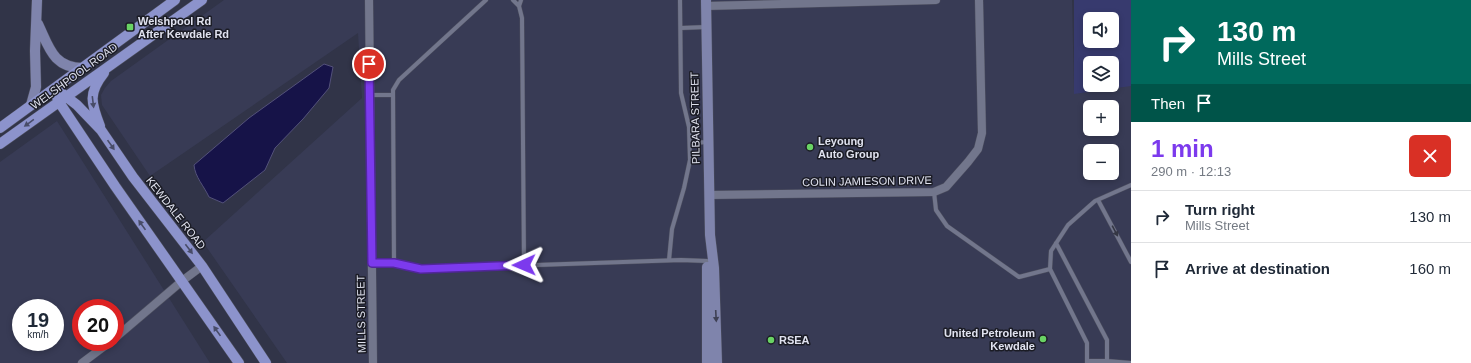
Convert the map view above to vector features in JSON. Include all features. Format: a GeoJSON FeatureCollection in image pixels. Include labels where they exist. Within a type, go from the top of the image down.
{"type":"FeatureCollection","features":[{"type":"Feature","properties":{"kind":"main road"},"geometry":{"type":"LineString","coordinates":[[31,105],[36,87],[35,51],[37,0]]}},
{"type":"Feature","properties":{"kind":"main road","name":"WELSHPOOL ROAD"},"geometry":{"type":"LineString","coordinates":[[0,128],[175,0]]}},
{"type":"Feature","properties":{"kind":"main road","name":"WELSHPOOL ROAD"},"geometry":{"type":"LineString","coordinates":[[0,144],[202,0]]}},
{"type":"Feature","properties":{"kind":"main road","name":"PILBARA STREET"},"geometry":{"type":"LineString","coordinates":[[706,3],[710,235],[714,268],[718,363]]}},
{"type":"Feature","properties":{"kind":"main road"},"geometry":{"type":"LineString","coordinates":[[37,22],[56,59],[64,66],[83,68]]}},
{"type":"Feature","properties":{"kind":"main road"},"geometry":{"type":"LineString","coordinates":[[35,51],[39,52],[43,50],[47,43]]}},
{"type":"Feature","properties":{"kind":"main road"},"geometry":{"type":"LineString","coordinates":[[101,130],[93,107],[92,94],[98,82],[112,63]]}},
{"type":"Feature","properties":{"kind":"main road","name":"KEWDALE ROAD"},"geometry":{"type":"LineString","coordinates":[[54,89],[63,99],[101,130],[133,177],[202,266],[266,363]]}},
{"type":"Feature","properties":{"kind":"main road","name":"KEWDALE ROAD"},"geometry":{"type":"LineString","coordinates":[[63,99],[182,281],[239,363]]}},
{"type":"Feature","properties":{"kind":"main road","name":"PILBARA STREET"},"geometry":{"type":"LineString","coordinates":[[707,363],[707,261],[710,235]]}},
{"type":"Feature","properties":{"kind":"street","name":"MILLS STREET"},"geometry":{"type":"LineString","coordinates":[[368,0],[373,363]]}},
{"type":"Feature","properties":{"kind":"street"},"geometry":{"type":"LineString","coordinates":[[706,3],[936,0]]}},
{"type":"Feature","properties":{"kind":"street","name":"COLIN JAMIESON DRIVE"},"geometry":{"type":"LineString","coordinates":[[709,195],[934,192],[946,188],[978,149],[982,133],[979,0]]}},
{"type":"Feature","properties":{"kind":"street"},"geometry":{"type":"LineString","coordinates":[[124,330],[202,266]]}},
{"type":"Feature","properties":{"kind":"street"},"geometry":{"type":"LineString","coordinates":[[82,363],[98,351]]}},
{"type":"Feature","properties":{"kind":"lane"},"geometry":{"type":"LineString","coordinates":[[394,263],[392,95],[399,80],[486,0]]}},
{"type":"Feature","properties":{"kind":"lane"},"geometry":{"type":"LineString","coordinates":[[513,0],[519,6],[522,18],[524,265]]}},
{"type":"Feature","properties":{"kind":"lane"},"geometry":{"type":"LineString","coordinates":[[519,6],[521,0]]}},
{"type":"Feature","properties":{"kind":"lane"},"geometry":{"type":"LineString","coordinates":[[669,260],[672,229],[687,173],[690,143],[687,117],[681,93],[680,0]]}},
{"type":"Feature","properties":{"kind":"lane"},"geometry":{"type":"LineString","coordinates":[[681,28],[706,28]]}},
{"type":"Feature","properties":{"kind":"lane"},"geometry":{"type":"LineString","coordinates":[[370,95],[392,95]]}},
{"type":"Feature","properties":{"kind":"lane"},"geometry":{"type":"LineString","coordinates":[[690,143],[708,142]]}},
{"type":"Feature","properties":{"kind":"lane"},"geometry":{"type":"LineString","coordinates":[[1131,184],[1098,200],[1068,225],[1051,251],[1050,269],[1088,343],[1087,362],[1107,361],[1131,363]]}},
{"type":"Feature","properties":{"kind":"lane"},"geometry":{"type":"LineString","coordinates":[[934,192],[936,210],[947,226],[1018,277],[1050,269]]}},
{"type":"Feature","properties":{"kind":"lane"},"geometry":{"type":"LineString","coordinates":[[1098,200],[1131,262]]}},
{"type":"Feature","properties":{"kind":"lane"},"geometry":{"type":"LineString","coordinates":[[1056,244],[1107,340],[1107,361]]}},
{"type":"Feature","properties":{"kind":"lane"},"geometry":{"type":"LineString","coordinates":[[372,263],[394,263],[421,269],[669,260],[707,261]]}},
{"type":"Feature","properties":{"kind":"shaded area"},"geometry":{"type":"Polygon","coordinates":[[[224,0],[1072,0],[1074,91],[1119,92],[1119,86],[1131,85],[1131,363],[287,363],[203,242],[362,98],[358,33],[150,176],[102,105],[101,95],[111,81],[224,0]]]}},
{"type":"Feature","properties":{"kind":"shaded area"},"geometry":{"type":"Polygon","coordinates":[[[1074,0],[1131,0],[1131,86],[1119,88],[1119,56],[1083,56],[1083,92],[1088,92],[1074,94],[1074,0]]]}},
{"type":"Feature","properties":{"kind":"shaded area"},"geometry":{"type":"Polygon","coordinates":[[[324,64],[333,67],[329,88],[303,119],[275,148],[265,170],[223,203],[209,197],[198,177],[194,165],[249,118],[324,64]]]}},
{"type":"Feature","properties":{"kind":"shaded area"},"geometry":{"type":"Polygon","coordinates":[[[57,121],[210,363],[0,363],[0,162],[57,121]]]}},
{"type":"Feature","properties":{"kind":"place","name":"Welshpool Rd After Kewdale Rd"},"geometry":{"type":"Point","coordinates":[130,27]}},
{"type":"Feature","properties":{"kind":"place","name":"Leyoung Auto Group"},"geometry":{"type":"Point","coordinates":[810,147]}},
{"type":"Feature","properties":{"kind":"place","name":"United Petroleum Kewdale"},"geometry":{"type":"Point","coordinates":[1043,339]}},
{"type":"Feature","properties":{"kind":"place","name":"RSEA"},"geometry":{"type":"Point","coordinates":[771,340]}},
{"type":"Feature","properties":{"kind":"route"},"geometry":{"type":"LineString","coordinates":[[369,64],[372,263],[394,263],[421,269],[524,265]]}}]}
